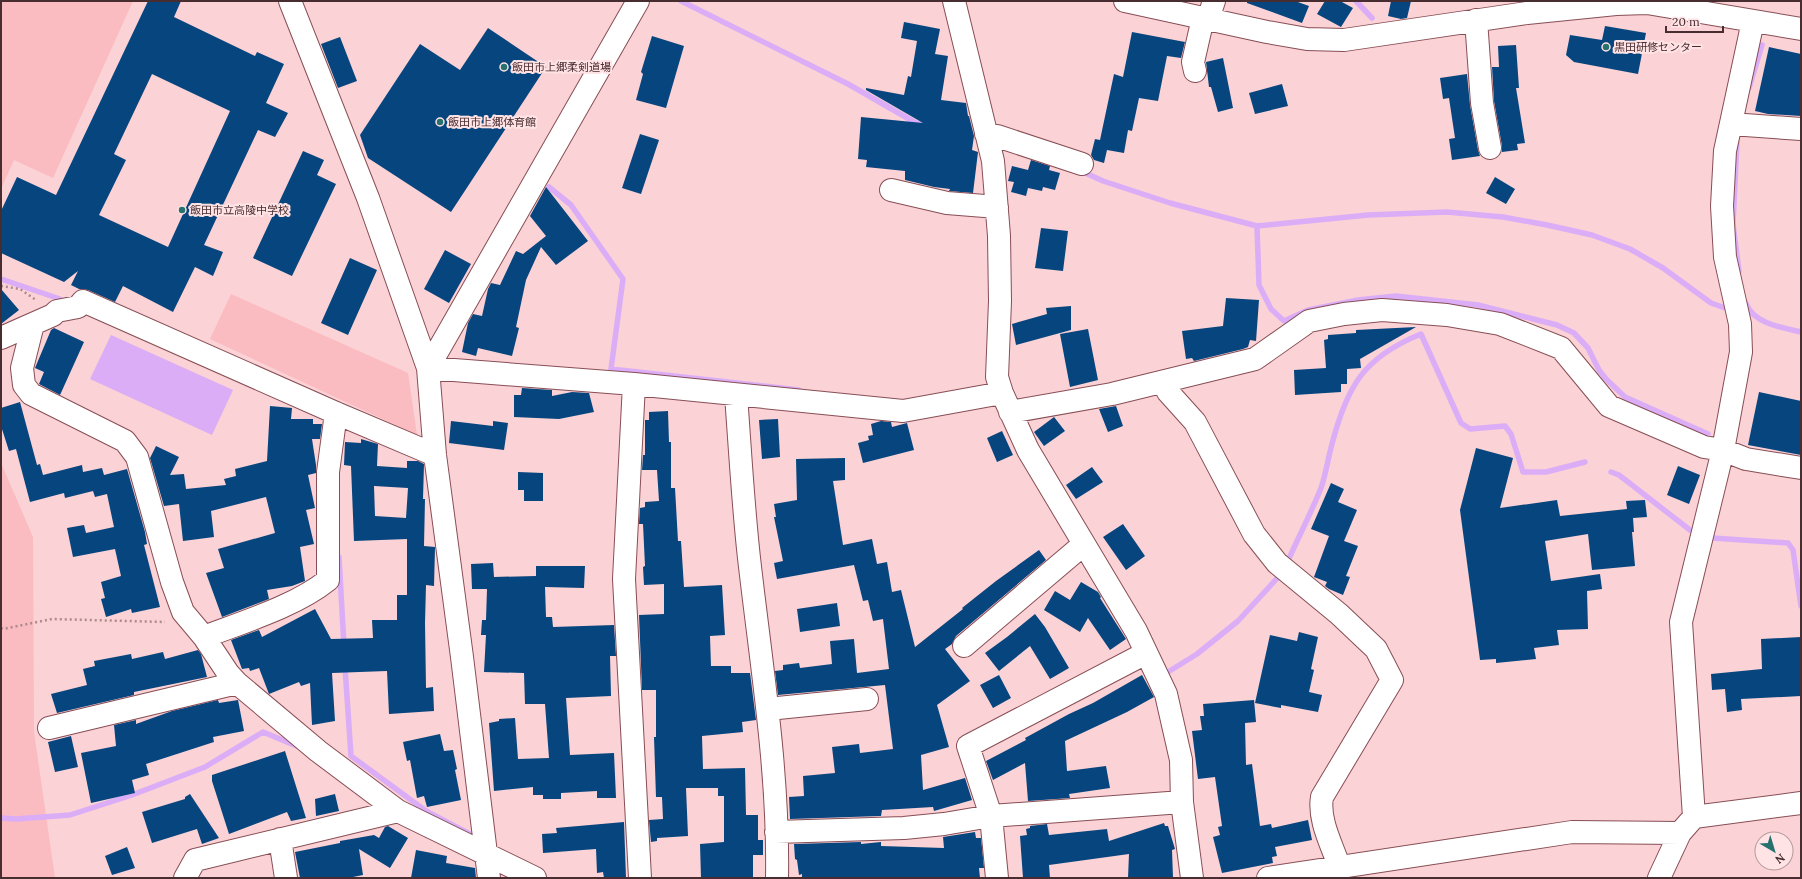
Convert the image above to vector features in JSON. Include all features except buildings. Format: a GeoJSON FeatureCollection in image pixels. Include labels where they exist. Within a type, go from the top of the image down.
{"type":"FeatureCollection","features":[{"type":"Feature","properties":{"kind":"street"},"geometry":{"type":"LineString","coordinates":[[290,1],[368,198],[428,368],[435,455],[487,855],[488,878]]}},
{"type":"Feature","properties":{"kind":"street"},"geometry":{"type":"LineString","coordinates":[[428,368],[638,1]]}},
{"type":"Feature","properties":{"kind":"street"},"geometry":{"type":"LineString","coordinates":[[954,1],[993,162],[999,236],[1000,301],[997,377],[1006,403],[1028,450],[1136,632],[1166,694],[1181,760],[1182,802],[1192,878]]}},
{"type":"Feature","properties":{"kind":"street"},"geometry":{"type":"LineString","coordinates":[[1125,1],[1209,13],[1307,39],[1344,40],[1534,12],[1616,4],[1647,3],[1801,29]]}},
{"type":"Feature","properties":{"kind":"street"},"geometry":{"type":"LineString","coordinates":[[1195,71],[1193,62],[1209,13]]}},
{"type":"Feature","properties":{"kind":"street"},"geometry":{"type":"LineString","coordinates":[[1476,20],[1482,103],[1490,148]]}},
{"type":"Feature","properties":{"kind":"street"},"geometry":{"type":"LineString","coordinates":[[1659,878],[1687,825],[1681,622],[1723,450],[1741,352],[1740,324],[1725,257],[1722,206],[1725,151],[1753,21]]}},
{"type":"Feature","properties":{"kind":"street"},"geometry":{"type":"LineString","coordinates":[[1731,124],[1801,129]]}},
{"type":"Feature","properties":{"kind":"street"},"geometry":{"type":"LineString","coordinates":[[986,134],[997,136],[1082,164]]}},
{"type":"Feature","properties":{"kind":"street"},"geometry":{"type":"LineString","coordinates":[[891,190],[947,203],[997,207]]}},
{"type":"Feature","properties":{"kind":"street"},"geometry":{"type":"LineString","coordinates":[[1,338],[53,315],[57,311],[78,307],[83,301],[336,413],[435,455]]}},
{"type":"Feature","properties":{"kind":"street"},"geometry":{"type":"LineString","coordinates":[[428,368],[634,384],[903,411],[1112,394],[1255,359],[1309,321],[1344,314],[1382,310],[1447,315],[1500,324],[1561,348],[1609,406],[1704,447],[1723,450],[1746,459],[1801,468]]}},
{"type":"Feature","properties":{"kind":"street"},"geometry":{"type":"LineString","coordinates":[[33,324],[22,368],[24,385],[32,394],[125,442],[137,456],[172,582],[183,612],[204,636],[237,683],[318,751],[398,811],[535,878]]}},
{"type":"Feature","properties":{"kind":"street"},"geometry":{"type":"LineString","coordinates":[[1163,382],[1168,392],[1195,422],[1259,542],[1277,563],[1339,614],[1376,649],[1392,680],[1322,797],[1321,806],[1324,823],[1339,866]]}},
{"type":"Feature","properties":{"kind":"street"},"geometry":{"type":"LineString","coordinates":[[634,384],[624,579],[640,878]]}},
{"type":"Feature","properties":{"kind":"street"},"geometry":{"type":"LineString","coordinates":[[736,395],[749,557],[768,710],[776,832],[777,878]]}},
{"type":"Feature","properties":{"kind":"street"},"geometry":{"type":"LineString","coordinates":[[204,636],[293,601],[317,589],[328,580],[328,472],[336,413]]}},
{"type":"Feature","properties":{"kind":"street"},"geometry":{"type":"LineString","coordinates":[[964,646],[1084,544]]}},
{"type":"Feature","properties":{"kind":"street"},"geometry":{"type":"LineString","coordinates":[[997,878],[991,816],[968,746],[1146,653]]}},
{"type":"Feature","properties":{"kind":"street"},"geometry":{"type":"LineString","coordinates":[[49,728],[237,683]]}},
{"type":"Feature","properties":{"kind":"street"},"geometry":{"type":"LineString","coordinates":[[768,710],[868,699]]}},
{"type":"Feature","properties":{"kind":"street"},"geometry":{"type":"LineString","coordinates":[[776,832],[904,828],[944,824],[991,816],[1182,802]]}},
{"type":"Feature","properties":{"kind":"street"},"geometry":{"type":"LineString","coordinates":[[1268,878],[1339,866],[1572,832],[1687,825],[1801,803]]}},
{"type":"Feature","properties":{"kind":"street"},"geometry":{"type":"LineString","coordinates":[[185,878],[195,860],[398,811]]}},
{"type":"Feature","properties":{"kind":"street"},"geometry":{"type":"LineString","coordinates":[[280,840],[286,878]]}},
{"type":"Feature","properties":{"kind":"path"},"geometry":{"type":"LineString","coordinates":[[1,286],[20,289],[53,315]]}},
{"type":"Feature","properties":{"kind":"path"},"geometry":{"type":"LineString","coordinates":[[1,628],[52,619],[159,620],[172,624]]}},
{"type":"Feature","properties":{"kind":"shaded area"},"geometry":{"type":"Polygon","coordinates":[[[1,1],[133,1],[53,178],[14,160],[1,189],[1,1]]]}},
{"type":"Feature","properties":{"kind":"shaded area"},"geometry":{"type":"Polygon","coordinates":[[[231,294],[408,373],[417,435],[210,339],[231,294]]]}},
{"type":"Feature","properties":{"kind":"shaded area"},"geometry":{"type":"Polygon","coordinates":[[[111,335],[233,390],[212,435],[90,379],[111,335]]]}},
{"type":"Feature","properties":{"kind":"shaded area"},"geometry":{"type":"Polygon","coordinates":[[[1,463],[33,537],[34,732],[55,878],[1,878],[1,463]]]}},
{"type":"Feature","properties":{"kind":"waterway"},"geometry":{"type":"LineString","coordinates":[[681,1],[848,84],[916,123],[922,124]]}},
{"type":"Feature","properties":{"kind":"waterway"},"geometry":{"type":"LineString","coordinates":[[1356,1],[1372,18]]}},
{"type":"Feature","properties":{"kind":"waterway"},"geometry":{"type":"LineString","coordinates":[[1749,88],[1762,45]]}},
{"type":"Feature","properties":{"kind":"waterway"},"geometry":{"type":"LineString","coordinates":[[1737,142],[1733,224],[1739,271]]}},
{"type":"Feature","properties":{"kind":"waterway"},"geometry":{"type":"LineString","coordinates":[[1081,171],[1103,181],[1170,203],[1257,226],[1368,215],[1447,212],[1503,217],[1547,225],[1592,235],[1630,249],[1663,268],[1711,303],[1728,309]]}},
{"type":"Feature","properties":{"kind":"waterway"},"geometry":{"type":"LineString","coordinates":[[549,187],[571,205],[623,279],[611,369],[799,390]]}},
{"type":"Feature","properties":{"kind":"waterway"},"geometry":{"type":"LineString","coordinates":[[1257,226],[1259,285],[1271,309],[1284,321],[1308,310],[1358,300],[1396,296],[1478,305],[1557,325],[1574,333],[1588,348],[1599,370],[1606,379],[1625,397],[1708,434]]}},
{"type":"Feature","properties":{"kind":"waterway"},"geometry":{"type":"LineString","coordinates":[[1,279],[60,299]]}},
{"type":"Feature","properties":{"kind":"waterway"},"geometry":{"type":"LineString","coordinates":[[1746,303],[1749,310],[1761,320],[1769,324],[1801,332]]}},
{"type":"Feature","properties":{"kind":"waterway"},"geometry":{"type":"LineString","coordinates":[[1287,563],[1321,488],[1338,424],[1344,406],[1352,390],[1361,376],[1385,353],[1401,343],[1421,334],[1461,423],[1470,429],[1505,426],[1511,434],[1523,472],[1546,472],[1585,462]]}},
{"type":"Feature","properties":{"kind":"waterway"},"geometry":{"type":"LineString","coordinates":[[1611,472],[1619,475],[1690,530]]}},
{"type":"Feature","properties":{"kind":"waterway"},"geometry":{"type":"LineString","coordinates":[[1712,535],[1712,538],[1788,543],[1793,550],[1801,606]]}},
{"type":"Feature","properties":{"kind":"waterway"},"geometry":{"type":"LineString","coordinates":[[339,557],[344,646]]}},
{"type":"Feature","properties":{"kind":"waterway"},"geometry":{"type":"LineString","coordinates":[[1168,672],[1197,654],[1238,621],[1281,574]]}},
{"type":"Feature","properties":{"kind":"waterway"},"geometry":{"type":"LineString","coordinates":[[345,667],[351,756],[426,811],[470,834]]}},
{"type":"Feature","properties":{"kind":"waterway"},"geometry":{"type":"LineString","coordinates":[[1,818],[16,819],[70,815],[132,795],[205,767],[263,732],[299,747]]}},
{"type":"Feature","properties":{"kind":"place","name":"黒田研修センター"},"geometry":{"type":"Point","coordinates":[1606,47]}},
{"type":"Feature","properties":{"kind":"place","name":"飯田市上郷柔剣道場"},"geometry":{"type":"Point","coordinates":[504,67]}},
{"type":"Feature","properties":{"kind":"place","name":"飯田市上郷体育館"},"geometry":{"type":"Point","coordinates":[440,122]}},
{"type":"Feature","properties":{"kind":"place","name":"飯田市立高陵中学校"},"geometry":{"type":"Point","coordinates":[182,210]}}]}
